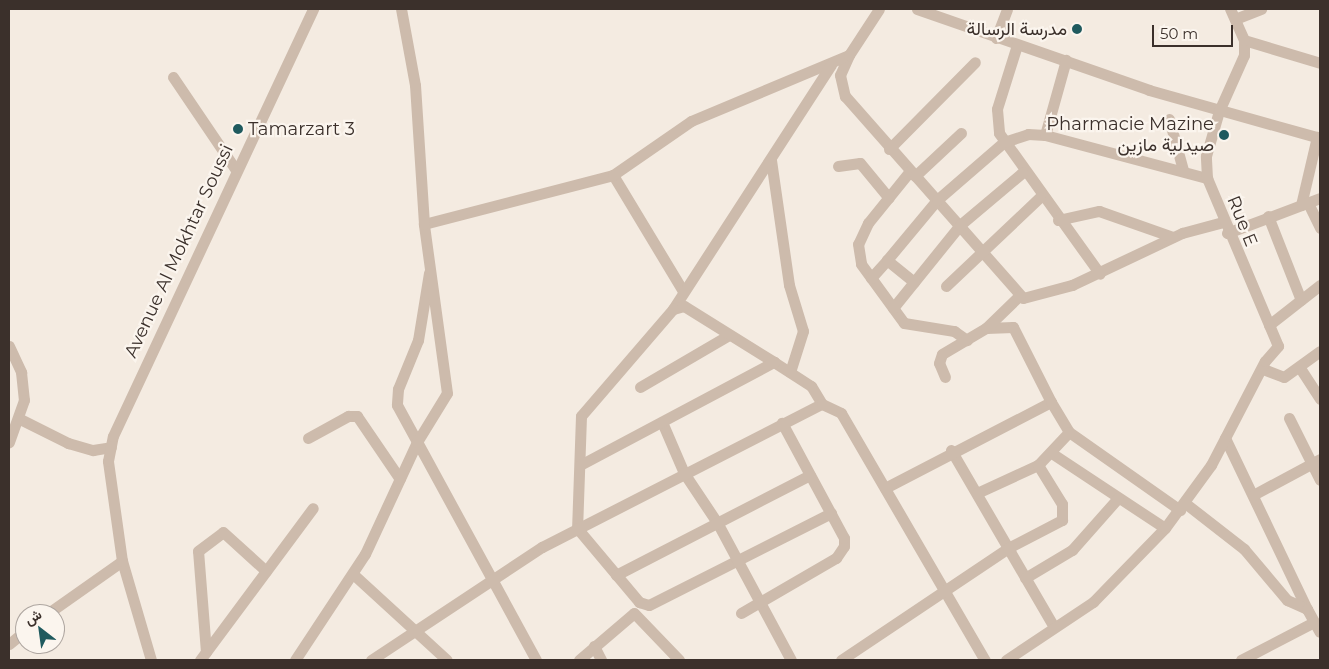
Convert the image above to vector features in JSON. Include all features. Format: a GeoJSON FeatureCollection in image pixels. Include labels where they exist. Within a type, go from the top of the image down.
{"type":"FeatureCollection","features":[{"type":"Feature","properties":{"kind":"street","name":"Avenue Al Mokhtar Soussi"},"geometry":{"type":"LineString","coordinates":[[151,660],[122,561],[109,476],[111,447],[117,420],[173,314],[236,170],[313,9]]}},
{"type":"Feature","properties":{"kind":"street"},"geometry":{"type":"LineString","coordinates":[[295,660],[353,574],[417,442],[446,393],[424,224],[415,85],[401,9]]}},
{"type":"Feature","properties":{"kind":"street"},"geometry":{"type":"LineString","coordinates":[[879,9],[849,55],[840,75],[845,96],[889,149],[960,225],[1020,295],[1030,297],[1100,274],[1173,237],[1268,216],[1320,198]]}},
{"type":"Feature","properties":{"kind":"street"},"geometry":{"type":"LineString","coordinates":[[917,9],[996,38],[1218,111],[1319,138],[1304,204],[1320,228]]}},
{"type":"Feature","properties":{"kind":"street"},"geometry":{"type":"LineString","coordinates":[[996,38],[1006,9]]}},
{"type":"Feature","properties":{"kind":"street"},"geometry":{"type":"LineString","coordinates":[[1261,9],[1232,14],[1244,40],[1320,63]]}},
{"type":"Feature","properties":{"kind":"street","name":"Rue E"},"geometry":{"type":"LineString","coordinates":[[1244,40],[1244,55],[1218,111],[1206,156],[1207,178],[1225,227],[1277,339],[1276,350],[1262,369]]}},
{"type":"Feature","properties":{"kind":"street"},"geometry":{"type":"LineString","coordinates":[[1017,45],[996,109],[996,124],[1004,142],[1040,197],[1100,274]]}},
{"type":"Feature","properties":{"kind":"street"},"geometry":{"type":"LineString","coordinates":[[424,224],[613,175],[691,121],[849,55]]}},
{"type":"Feature","properties":{"kind":"street"},"geometry":{"type":"LineString","coordinates":[[1045,135],[1066,60]]}},
{"type":"Feature","properties":{"kind":"street"},"geometry":{"type":"LineString","coordinates":[[889,149],[975,62]]}},
{"type":"Feature","properties":{"kind":"street"},"geometry":{"type":"LineString","coordinates":[[831,64],[771,160],[683,291],[673,309],[586,407],[579,426],[580,465],[577,528],[639,602],[649,605],[738,562],[831,513]]}},
{"type":"Feature","properties":{"kind":"street"},"geometry":{"type":"LineString","coordinates":[[173,77],[236,170]]}},
{"type":"Feature","properties":{"kind":"street"},"geometry":{"type":"LineString","coordinates":[[1169,119],[1183,170]]}},
{"type":"Feature","properties":{"kind":"street"},"geometry":{"type":"LineString","coordinates":[[961,133],[913,174],[889,198],[858,244],[861,264],[904,323],[954,331],[967,340]]}},
{"type":"Feature","properties":{"kind":"street"},"geometry":{"type":"LineString","coordinates":[[871,278],[937,200],[1004,142],[1028,134],[1045,135],[1183,170],[1207,178]]}},
{"type":"Feature","properties":{"kind":"street"},"geometry":{"type":"LineString","coordinates":[[771,160],[789,285],[803,331],[790,372]]}},
{"type":"Feature","properties":{"kind":"street"},"geometry":{"type":"LineString","coordinates":[[838,166],[860,163],[889,198]]}},
{"type":"Feature","properties":{"kind":"street"},"geometry":{"type":"LineString","coordinates":[[893,308],[960,225],[1023,172]]}},
{"type":"Feature","properties":{"kind":"street"},"geometry":{"type":"LineString","coordinates":[[613,175],[683,291]]}},
{"type":"Feature","properties":{"kind":"street"},"geometry":{"type":"LineString","coordinates":[[946,286],[984,253],[1040,197]]}},
{"type":"Feature","properties":{"kind":"street"},"geometry":{"type":"LineString","coordinates":[[1058,220],[1099,211],[1173,237]]}},
{"type":"Feature","properties":{"kind":"street"},"geometry":{"type":"LineString","coordinates":[[1268,216],[1301,300]]}},
{"type":"Feature","properties":{"kind":"street"},"geometry":{"type":"LineString","coordinates":[[887,260],[914,282]]}},
{"type":"Feature","properties":{"kind":"street"},"geometry":{"type":"LineString","coordinates":[[430,261],[417,346],[396,398],[417,442],[489,578],[536,660]]}},
{"type":"Feature","properties":{"kind":"street"},"geometry":{"type":"LineString","coordinates":[[1270,325],[1320,285]]}},
{"type":"Feature","properties":{"kind":"street"},"geometry":{"type":"LineString","coordinates":[[945,377],[939,363],[942,354],[986,328],[1020,295]]}},
{"type":"Feature","properties":{"kind":"street"},"geometry":{"type":"LineString","coordinates":[[673,309],[684,306],[811,386],[822,404],[841,413],[947,591],[985,660]]}},
{"type":"Feature","properties":{"kind":"street"},"geometry":{"type":"LineString","coordinates":[[986,328],[1013,327],[1051,402],[1069,432],[1244,548],[1287,600],[1307,609]]}},
{"type":"Feature","properties":{"kind":"street"},"geometry":{"type":"LineString","coordinates":[[640,387],[729,335]]}},
{"type":"Feature","properties":{"kind":"street"},"geometry":{"type":"LineString","coordinates":[[9,346],[21,372],[24,400],[20,419],[9,442]]}},
{"type":"Feature","properties":{"kind":"street"},"geometry":{"type":"LineString","coordinates":[[1006,660],[1053,625],[1093,602],[1165,528],[1182,506],[1225,438],[1262,369],[1281,378],[1300,368],[1320,351]]}},
{"type":"Feature","properties":{"kind":"street"},"geometry":{"type":"LineString","coordinates":[[580,465],[774,362]]}},
{"type":"Feature","properties":{"kind":"street"},"geometry":{"type":"LineString","coordinates":[[1300,368],[1317,386],[1320,399]]}},
{"type":"Feature","properties":{"kind":"street"},"geometry":{"type":"LineString","coordinates":[[885,488],[951,450],[1051,402]]}},
{"type":"Feature","properties":{"kind":"street"},"geometry":{"type":"LineString","coordinates":[[371,660],[489,578],[577,528],[822,404]]}},
{"type":"Feature","properties":{"kind":"street"},"geometry":{"type":"LineString","coordinates":[[308,438],[348,416],[357,416],[400,479]]}},
{"type":"Feature","properties":{"kind":"street"},"geometry":{"type":"LineString","coordinates":[[1288,418],[1316,461],[1320,480]]}},
{"type":"Feature","properties":{"kind":"street"},"geometry":{"type":"LineString","coordinates":[[20,419],[68,443],[93,450],[111,447]]}},
{"type":"Feature","properties":{"kind":"street"},"geometry":{"type":"LineString","coordinates":[[662,422],[684,473],[718,524],[792,660]]}},
{"type":"Feature","properties":{"kind":"street"},"geometry":{"type":"LineString","coordinates":[[741,613],[843,550],[844,538],[782,423]]}},
{"type":"Feature","properties":{"kind":"street"},"geometry":{"type":"LineString","coordinates":[[977,493],[1038,465],[1053,454],[1069,432]]}},
{"type":"Feature","properties":{"kind":"street"},"geometry":{"type":"LineString","coordinates":[[1225,438],[1307,609],[1318,627],[1241,660]]}},
{"type":"Feature","properties":{"kind":"street"},"geometry":{"type":"LineString","coordinates":[[951,450],[1053,625]]}},
{"type":"Feature","properties":{"kind":"street"},"geometry":{"type":"LineString","coordinates":[[1053,454],[1165,528]]}},
{"type":"Feature","properties":{"kind":"street"},"geometry":{"type":"LineString","coordinates":[[1253,495],[1316,461]]}},
{"type":"Feature","properties":{"kind":"street"},"geometry":{"type":"LineString","coordinates":[[841,660],[947,591],[1008,548],[1057,524],[1064,515],[1038,465]]}},
{"type":"Feature","properties":{"kind":"street"},"geometry":{"type":"LineString","coordinates":[[616,575],[810,475]]}},
{"type":"Feature","properties":{"kind":"street"},"geometry":{"type":"LineString","coordinates":[[1025,578],[1072,550],[1118,498]]}},
{"type":"Feature","properties":{"kind":"street"},"geometry":{"type":"LineString","coordinates":[[203,656],[313,508]]}},
{"type":"Feature","properties":{"kind":"street"},"geometry":{"type":"LineString","coordinates":[[203,656],[198,551],[224,532],[266,571]]}},
{"type":"Feature","properties":{"kind":"street"},"geometry":{"type":"LineString","coordinates":[[62,604],[122,561]]}},
{"type":"Feature","properties":{"kind":"street"},"geometry":{"type":"LineString","coordinates":[[353,574],[447,660]]}},
{"type":"Feature","properties":{"kind":"street"},"geometry":{"type":"LineString","coordinates":[[579,660],[634,613],[679,660]]}},
{"type":"Feature","properties":{"kind":"street"},"geometry":{"type":"LineString","coordinates":[[594,646],[601,660]]}},
{"type":"Feature","properties":{"kind":"place","name":"مدرسة الرسالة"},"geometry":{"type":"Point","coordinates":[1077,29]}},
{"type":"Feature","properties":{"kind":"place","name":"Tamarzart 3"},"geometry":{"type":"Point","coordinates":[238,129]}},
{"type":"Feature","properties":{"kind":"place","name":"Pharmacie Mazine صيدلية مازين"},"geometry":{"type":"Point","coordinates":[1224,135]}}]}
